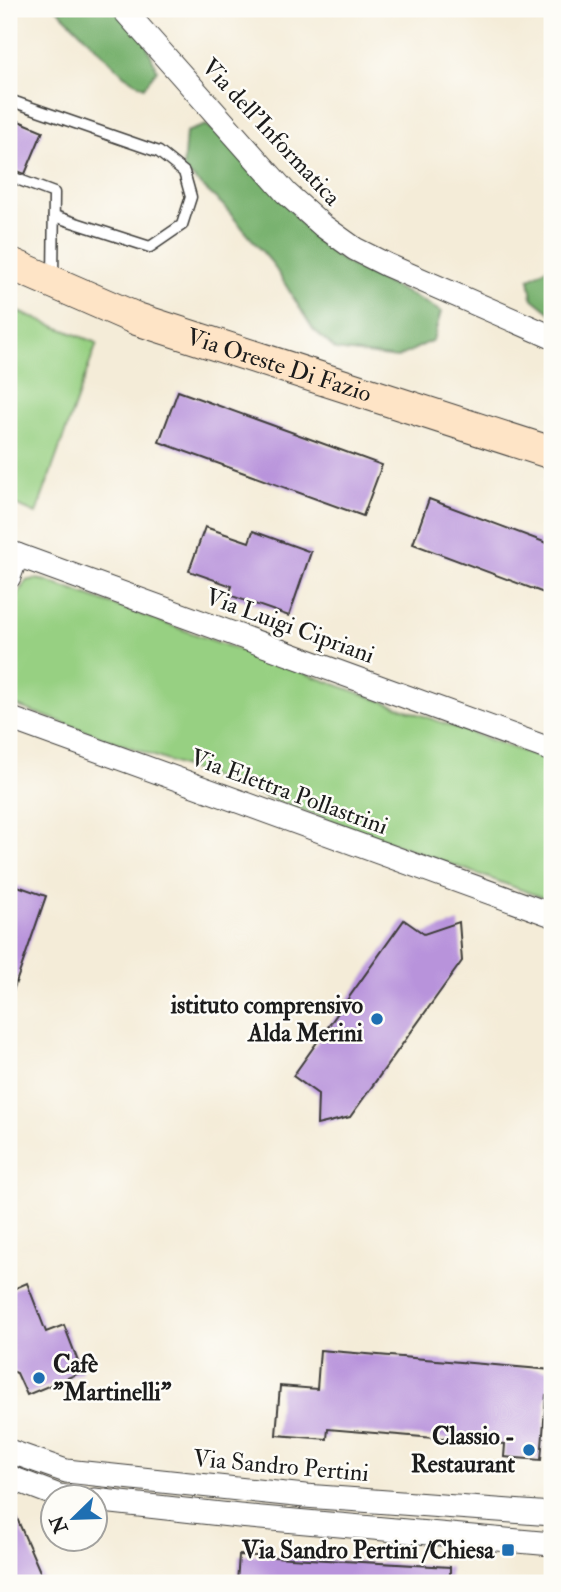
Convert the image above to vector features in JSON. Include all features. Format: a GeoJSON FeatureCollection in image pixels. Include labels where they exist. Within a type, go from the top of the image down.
{"type":"FeatureCollection","features":[{"type":"Feature","properties":{"kind":"main road","name":"Via Oreste Di Fazio"},"geometry":{"type":"LineString","coordinates":[[9,263],[137,319],[552,453]]}},
{"type":"Feature","properties":{"kind":"street","name":"Via dell'Informatica"},"geometry":{"type":"LineString","coordinates":[[123,9],[286,193],[323,226],[355,249],[387,265],[552,337]]}},
{"type":"Feature","properties":{"kind":"street"},"geometry":{"type":"LineString","coordinates":[[9,577],[13,554]]}},
{"type":"Feature","properties":{"kind":"street","name":"Via Luigi Cipriani"},"geometry":{"type":"LineString","coordinates":[[13,554],[552,750]]}},
{"type":"Feature","properties":{"kind":"street","name":"Via Elettra Pollastrini"},"geometry":{"type":"LineString","coordinates":[[9,718],[552,915]]}},
{"type":"Feature","properties":{"kind":"street","name":"Via Sandro Pertini"},"geometry":{"type":"LineString","coordinates":[[9,1451],[66,1471],[305,1496],[552,1514]]}},
{"type":"Feature","properties":{"kind":"street"},"geometry":{"type":"LineString","coordinates":[[9,1477],[38,1488]]}},
{"type":"Feature","properties":{"kind":"street"},"geometry":{"type":"LineString","coordinates":[[108,1502],[552,1544]]}},
{"type":"Feature","properties":{"kind":"lane"},"geometry":{"type":"LineString","coordinates":[[9,100],[159,152],[184,172],[191,197],[182,225],[150,247],[54,216]]}},
{"type":"Feature","properties":{"kind":"lane"},"geometry":{"type":"LineString","coordinates":[[9,176],[54,193],[52,282]]}},
{"type":"Feature","properties":{"kind":"green space"},"geometry":{"type":"Polygon","coordinates":[[[57,9],[128,9],[138,23],[157,70],[144,87],[124,75],[57,9]]]}},
{"type":"Feature","properties":{"kind":"green space"},"geometry":{"type":"Polygon","coordinates":[[[206,125],[248,155],[310,233],[333,254],[441,312],[433,340],[397,358],[336,350],[313,329],[272,263],[223,205],[183,169],[186,132],[206,125]]]}},
{"type":"Feature","properties":{"kind":"green space"},"geometry":{"type":"Polygon","coordinates":[[[552,265],[552,314],[532,298],[529,279],[552,265]]]}},
{"type":"Feature","properties":{"kind":"green space"},"geometry":{"type":"Polygon","coordinates":[[[9,308],[97,343],[36,514],[9,502],[9,308]]]}},
{"type":"Feature","properties":{"kind":"green space"},"geometry":{"type":"Polygon","coordinates":[[[36,579],[552,762],[552,901],[9,703],[8,639],[12,609],[26,581],[36,579]]]}},
{"type":"Feature","properties":{"kind":"building"},"geometry":{"type":"Polygon","coordinates":[[[9,117],[43,131],[25,174],[9,168],[9,117]]]}},
{"type":"Feature","properties":{"kind":"building"},"geometry":{"type":"Polygon","coordinates":[[[178,391],[382,465],[363,516],[159,442],[178,391]]]}},
{"type":"Feature","properties":{"kind":"building"},"geometry":{"type":"Polygon","coordinates":[[[429,499],[552,545],[552,596],[413,544],[429,499]]]}},
{"type":"Feature","properties":{"kind":"building"},"geometry":{"type":"Polygon","coordinates":[[[205,527],[249,542],[253,531],[311,552],[289,616],[229,595],[232,586],[189,571],[205,527]]]}},
{"type":"Feature","properties":{"kind":"building"},"geometry":{"type":"Polygon","coordinates":[[[9,883],[46,896],[12,994],[9,993],[9,883]]]}},
{"type":"Feature","properties":{"kind":"building","name":"istituto comprensivo Alda Merini"},"geometry":{"type":"Polygon","coordinates":[[[404,920],[424,934],[459,922],[462,961],[350,1117],[317,1125],[318,1094],[293,1076],[404,920]]]}},
{"type":"Feature","properties":{"kind":"building"},"geometry":{"type":"Polygon","coordinates":[[[27,1283],[46,1332],[64,1325],[82,1372],[27,1395],[17,1373],[9,1370],[9,1291],[27,1283]]]}},
{"type":"Feature","properties":{"kind":"building"},"geometry":{"type":"Polygon","coordinates":[[[320,1350],[552,1370],[552,1396],[546,1395],[541,1460],[504,1457],[505,1444],[328,1429],[327,1439],[276,1435],[280,1386],[317,1389],[320,1350]]]}},
{"type":"Feature","properties":{"kind":"building"},"geometry":{"type":"Polygon","coordinates":[[[9,1500],[45,1583],[9,1583],[9,1500]]]}},
{"type":"Feature","properties":{"kind":"building"},"geometry":{"type":"Polygon","coordinates":[[[239,1555],[450,1567],[450,1583],[237,1583],[239,1555]]]}},
{"type":"Feature","properties":{"kind":"place","name":"istituto comprensivo Alda Merini"},"geometry":{"type":"Point","coordinates":[377,1019]}},
{"type":"Feature","properties":{"kind":"place","name":"Cafè \"Martinelli\""},"geometry":{"type":"Point","coordinates":[39,1378]}},
{"type":"Feature","properties":{"kind":"place","name":"Classio - Restaurant"},"geometry":{"type":"Point","coordinates":[529,1450]}},
{"type":"Feature","properties":{"kind":"place","name":"Via Sandro Pertini /Chiesa"},"geometry":{"type":"Point","coordinates":[508,1550]}}]}
